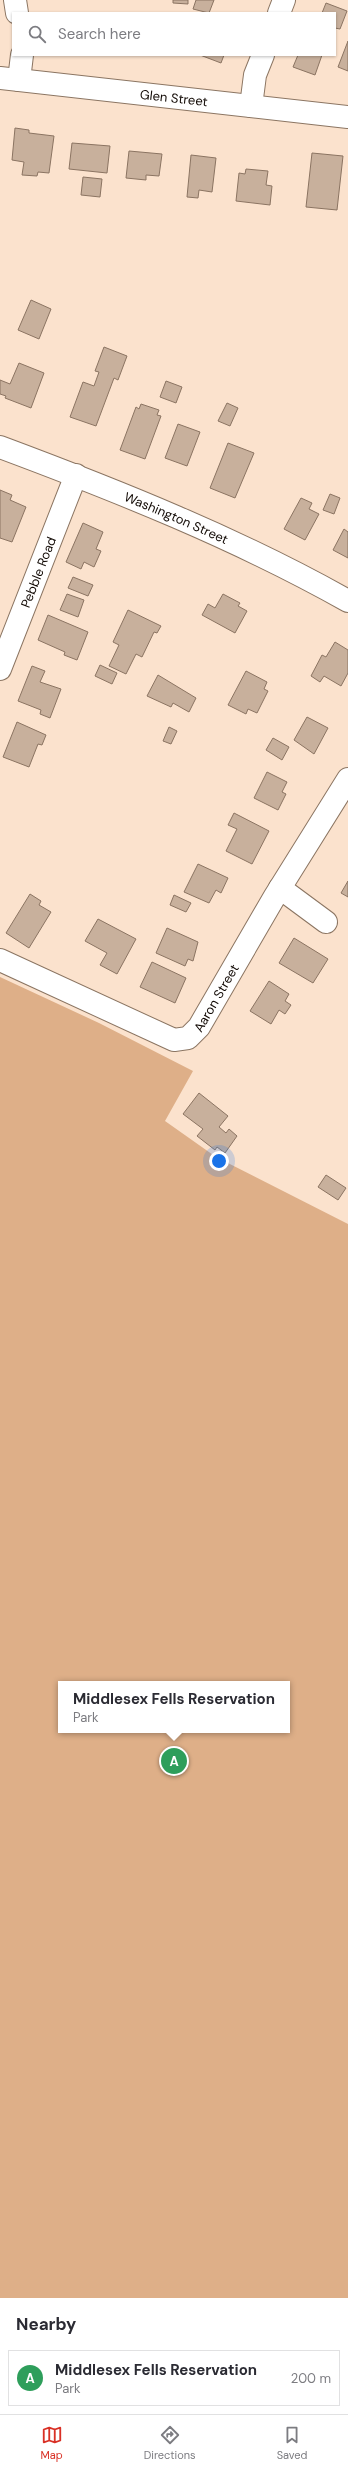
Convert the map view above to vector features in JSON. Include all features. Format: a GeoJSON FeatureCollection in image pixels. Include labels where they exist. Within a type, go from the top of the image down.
{"type":"FeatureCollection","features":[{"type":"Feature","properties":{"kind":"street"},"geometry":{"type":"LineString","coordinates":[[15,0],[17,12]]}},
{"type":"Feature","properties":{"kind":"street"},"geometry":{"type":"LineString","coordinates":[[279,12],[284,0]]}},
{"type":"Feature","properties":{"kind":"street"},"geometry":{"type":"LineString","coordinates":[[10,79],[22,56]]}},
{"type":"Feature","properties":{"kind":"street"},"geometry":{"type":"LineString","coordinates":[[251,106],[255,75],[263,56]]}},
{"type":"Feature","properties":{"kind":"street","name":"Glen Street"},"geometry":{"type":"LineString","coordinates":[[10,79],[348,117]]}},
{"type":"Feature","properties":{"kind":"street","name":"Washington Street"},"geometry":{"type":"LineString","coordinates":[[0,447],[76,475],[257,553],[348,600]]}},
{"type":"Feature","properties":{"kind":"street","name":"Pebble Road"},"geometry":{"type":"LineString","coordinates":[[0,669],[76,475]]}},
{"type":"Feature","properties":{"kind":"street","name":"Aaron Street"},"geometry":{"type":"LineString","coordinates":[[0,960],[174,1040],[183,1040],[191,1036],[199,1027],[280,888],[348,779]]}},
{"type":"Feature","properties":{"kind":"street"},"geometry":{"type":"LineString","coordinates":[[280,888],[326,922]]}},
{"type":"Feature","properties":{"kind":"shaded area"},"geometry":{"type":"Polygon","coordinates":[[[0,977],[99,1023],[193,1071],[165,1121],[216,1157],[348,1224],[348,2298],[0,2298],[0,977]]]}},
{"type":"Feature","properties":{"kind":"building"},"geometry":{"type":"Polygon","coordinates":[[[173,0],[188,0],[188,4],[173,3],[173,0]]]}},
{"type":"Feature","properties":{"kind":"building"},"geometry":{"type":"Polygon","coordinates":[[[196,0],[214,0],[209,12],[193,9],[196,0]]]}},
{"type":"Feature","properties":{"kind":"building"},"geometry":{"type":"Polygon","coordinates":[[[326,3],[347,11],[340,29],[336,28],[336,12],[322,12],[326,3]]]}},
{"type":"Feature","properties":{"kind":"building"},"geometry":{"type":"Polygon","coordinates":[[[348,41],[348,71],[338,67],[348,41]]]}},
{"type":"Feature","properties":{"kind":"building"},"geometry":{"type":"Polygon","coordinates":[[[203,56],[224,56],[221,63],[203,56]]]}},
{"type":"Feature","properties":{"kind":"building"},"geometry":{"type":"Polygon","coordinates":[[[298,56],[322,56],[315,75],[293,67],[298,56]]]}},
{"type":"Feature","properties":{"kind":"building"},"geometry":{"type":"Polygon","coordinates":[[[15,128],[29,130],[29,133],[54,136],[49,173],[38,172],[37,176],[22,175],[24,162],[12,160],[15,128]]]}},
{"type":"Feature","properties":{"kind":"building"},"geometry":{"type":"Polygon","coordinates":[[[72,143],[110,146],[107,173],[69,169],[72,143]]]}},
{"type":"Feature","properties":{"kind":"building"},"geometry":{"type":"Polygon","coordinates":[[[129,151],[162,154],[159,176],[146,175],[146,180],[126,178],[129,151]]]}},
{"type":"Feature","properties":{"kind":"building"},"geometry":{"type":"Polygon","coordinates":[[[312,153],[343,156],[337,210],[306,207],[312,153]]]}},
{"type":"Feature","properties":{"kind":"building"},"geometry":{"type":"Polygon","coordinates":[[[191,155],[216,158],[212,192],[199,190],[198,198],[187,197],[191,155]]]}},
{"type":"Feature","properties":{"kind":"building"},"geometry":{"type":"Polygon","coordinates":[[[246,169],[268,171],[266,185],[272,186],[270,205],[236,201],[239,173],[245,174],[246,169]]]}},
{"type":"Feature","properties":{"kind":"building"},"geometry":{"type":"Polygon","coordinates":[[[83,177],[102,179],[100,197],[81,195],[83,177]]]}},
{"type":"Feature","properties":{"kind":"building"},"geometry":{"type":"Polygon","coordinates":[[[31,300],[51,309],[39,339],[18,330],[31,300]]]}},
{"type":"Feature","properties":{"kind":"building"},"geometry":{"type":"Polygon","coordinates":[[[104,347],[127,356],[118,380],[114,378],[96,426],[70,417],[83,382],[94,386],[99,372],[95,371],[104,347]]]}},
{"type":"Feature","properties":{"kind":"building"},"geometry":{"type":"Polygon","coordinates":[[[19,363],[44,373],[31,408],[5,398],[6,396],[0,394],[0,380],[10,384],[19,363]]]}},
{"type":"Feature","properties":{"kind":"building"},"geometry":{"type":"Polygon","coordinates":[[[166,381],[182,387],[176,403],[160,397],[166,381]]]}},
{"type":"Feature","properties":{"kind":"building"},"geometry":{"type":"Polygon","coordinates":[[[227,403],[238,408],[230,426],[218,421],[227,403]]]}},
{"type":"Feature","properties":{"kind":"building"},"geometry":{"type":"Polygon","coordinates":[[[141,404],[159,410],[157,415],[161,416],[145,459],[120,450],[136,407],[139,409],[141,404]]]}},
{"type":"Feature","properties":{"kind":"building"},"geometry":{"type":"Polygon","coordinates":[[[178,424],[200,432],[187,466],[165,458],[178,424]]]}},
{"type":"Feature","properties":{"kind":"building"},"geometry":{"type":"Polygon","coordinates":[[[228,443],[254,453],[235,498],[210,488],[228,443]]]}},
{"type":"Feature","properties":{"kind":"building"},"geometry":{"type":"Polygon","coordinates":[[[0,490],[12,495],[10,500],[26,507],[12,542],[0,538],[0,490]]]}},
{"type":"Feature","properties":{"kind":"building"},"geometry":{"type":"Polygon","coordinates":[[[330,494],[340,498],[334,514],[323,510],[330,494]]]}},
{"type":"Feature","properties":{"kind":"building"},"geometry":{"type":"Polygon","coordinates":[[[301,498],[312,503],[309,509],[319,514],[305,540],[284,529],[301,498]]]}},
{"type":"Feature","properties":{"kind":"building"},"geometry":{"type":"Polygon","coordinates":[[[83,523],[103,532],[96,549],[101,551],[94,567],[84,562],[81,569],[66,562],[83,523]]]}},
{"type":"Feature","properties":{"kind":"building"},"geometry":{"type":"Polygon","coordinates":[[[344,529],[348,532],[348,558],[333,550],[344,529]]]}},
{"type":"Feature","properties":{"kind":"building"},"geometry":{"type":"Polygon","coordinates":[[[73,577],[93,585],[88,596],[68,588],[73,577]]]}},
{"type":"Feature","properties":{"kind":"building"},"geometry":{"type":"Polygon","coordinates":[[[67,594],[84,600],[78,617],[60,610],[67,594]]]}},
{"type":"Feature","properties":{"kind":"building"},"geometry":{"type":"Polygon","coordinates":[[[223,594],[240,603],[238,606],[247,611],[235,633],[202,615],[208,604],[215,608],[223,594]]]}},
{"type":"Feature","properties":{"kind":"building"},"geometry":{"type":"Polygon","coordinates":[[[128,610],[161,626],[157,633],[154,632],[142,657],[136,654],[126,674],[109,666],[119,645],[113,642],[128,610]]]}},
{"type":"Feature","properties":{"kind":"building"},"geometry":{"type":"Polygon","coordinates":[[[48,615],[88,632],[77,660],[64,655],[65,652],[38,640],[48,615]]]}},
{"type":"Feature","properties":{"kind":"building"},"geometry":{"type":"Polygon","coordinates":[[[335,642],[348,650],[348,673],[341,686],[324,676],[320,682],[311,676],[322,655],[326,657],[335,642]]]}},
{"type":"Feature","properties":{"kind":"building"},"geometry":{"type":"Polygon","coordinates":[[[100,665],[117,673],[112,684],[95,676],[100,665]]]}},
{"type":"Feature","properties":{"kind":"building"},"geometry":{"type":"Polygon","coordinates":[[[32,666],[45,671],[40,682],[61,689],[50,718],[40,714],[41,710],[18,701],[32,666]]]}},
{"type":"Feature","properties":{"kind":"building"},"geometry":{"type":"Polygon","coordinates":[[[246,671],[267,682],[264,689],[268,691],[257,713],[248,709],[246,714],[228,705],[246,671]]]}},
{"type":"Feature","properties":{"kind":"building"},"geometry":{"type":"Polygon","coordinates":[[[158,675],[196,698],[189,712],[173,703],[171,707],[147,696],[158,675]]]}},
{"type":"Feature","properties":{"kind":"building"},"geometry":{"type":"Polygon","coordinates":[[[307,717],[328,728],[314,754],[294,740],[307,717]]]}},
{"type":"Feature","properties":{"kind":"building"},"geometry":{"type":"Polygon","coordinates":[[[17,722],[46,735],[42,745],[38,744],[29,767],[3,757],[17,722]]]}},
{"type":"Feature","properties":{"kind":"building"},"geometry":{"type":"Polygon","coordinates":[[[169,727],[177,731],[171,744],[163,741],[169,727]]]}},
{"type":"Feature","properties":{"kind":"building"},"geometry":{"type":"Polygon","coordinates":[[[273,738],[289,747],[282,760],[266,750],[273,738]]]}},
{"type":"Feature","properties":{"kind":"building"},"geometry":{"type":"Polygon","coordinates":[[[267,772],[287,782],[282,792],[286,794],[278,810],[254,798],[267,772]]]}},
{"type":"Feature","properties":{"kind":"building"},"geometry":{"type":"Polygon","coordinates":[[[234,813],[269,831],[252,864],[226,851],[237,829],[228,825],[234,813]]]}},
{"type":"Feature","properties":{"kind":"building"},"geometry":{"type":"Polygon","coordinates":[[[198,864],[228,878],[221,893],[216,890],[209,903],[184,892],[198,864]]]}},
{"type":"Feature","properties":{"kind":"building"},"geometry":{"type":"Polygon","coordinates":[[[348,881],[348,897],[341,893],[348,881]]]}},
{"type":"Feature","properties":{"kind":"building"},"geometry":{"type":"Polygon","coordinates":[[[30,894],[41,901],[39,905],[51,912],[29,948],[6,933],[30,894]]]}},
{"type":"Feature","properties":{"kind":"building"},"geometry":{"type":"Polygon","coordinates":[[[174,895],[191,903],[186,912],[170,905],[174,895]]]}},
{"type":"Feature","properties":{"kind":"building"},"geometry":{"type":"Polygon","coordinates":[[[98,919],[136,939],[117,974],[100,965],[107,953],[85,941],[98,919]]]}},
{"type":"Feature","properties":{"kind":"building"},"geometry":{"type":"Polygon","coordinates":[[[167,928],[198,942],[193,961],[188,959],[185,966],[156,953],[167,928]]]}},
{"type":"Feature","properties":{"kind":"building"},"geometry":{"type":"Polygon","coordinates":[[[294,938],[328,959],[313,983],[279,963],[294,938]]]}},
{"type":"Feature","properties":{"kind":"building"},"geometry":{"type":"Polygon","coordinates":[[[152,962],[186,978],[175,1003],[140,987],[152,962]]]}},
{"type":"Feature","properties":{"kind":"building"},"geometry":{"type":"Polygon","coordinates":[[[269,981],[289,994],[285,1001],[291,1005],[285,1014],[279,1010],[271,1024],[250,1011],[269,981]]]}},
{"type":"Feature","properties":{"kind":"building"},"geometry":{"type":"Polygon","coordinates":[[[199,1093],[228,1116],[219,1127],[226,1133],[229,1129],[237,1136],[225,1153],[217,1147],[215,1150],[197,1136],[203,1129],[183,1114],[199,1093]]]}},
{"type":"Feature","properties":{"kind":"building"},"geometry":{"type":"Polygon","coordinates":[[[326,1175],[346,1188],[338,1200],[318,1187],[326,1175]]]}},
{"type":"Feature","properties":{"kind":"place","name":"Middlesex Fells Reservation"},"geometry":{"type":"Point","coordinates":[174,1761]}}]}
